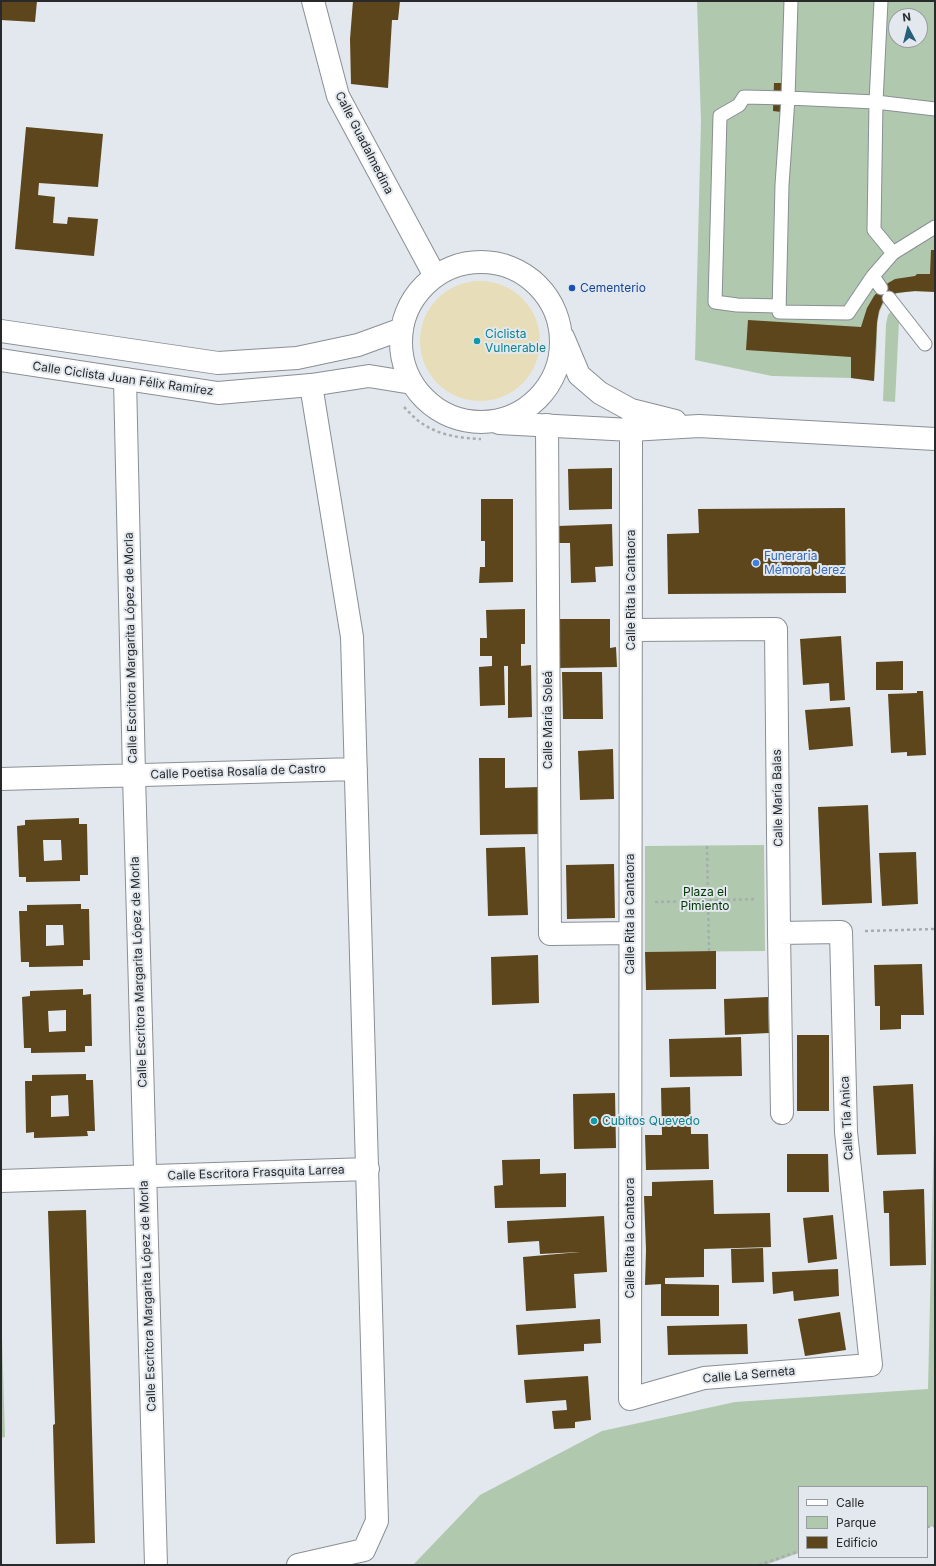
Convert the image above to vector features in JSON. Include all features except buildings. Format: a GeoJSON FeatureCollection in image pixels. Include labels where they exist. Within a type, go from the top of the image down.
{"type":"FeatureCollection","features":[{"type":"Feature","properties":{"kind":"street","name":"Calle Guadalmedina"},"geometry":{"type":"LineString","coordinates":[[313,1],[338,96],[435,276]]}},
{"type":"Feature","properties":{"kind":"street"},"geometry":{"type":"LineString","coordinates":[[699,426],[631,410],[600,393],[579,375],[562,334],[558,318],[545,293],[535,282],[518,270],[499,264],[483,262],[468,263],[451,268],[435,276],[419,291],[406,313],[402,329],[402,355],[412,383],[431,404],[442,412],[486,431],[546,425],[631,430],[699,426],[935,439]]}},
{"type":"Feature","properties":{"kind":"street"},"geometry":{"type":"LineString","coordinates":[[1,331],[218,363],[297,358],[358,345],[402,329]]}},
{"type":"Feature","properties":{"kind":"street"},"geometry":{"type":"LineString","coordinates":[[486,431],[529,407],[545,391],[555,374],[561,356],[562,334]]}},
{"type":"Feature","properties":{"kind":"street","name":"Calle Ciclista Juan Félix Ramírez"},"geometry":{"type":"LineString","coordinates":[[1,360],[218,393],[311,385],[370,376],[412,383]]}},
{"type":"Feature","properties":{"kind":"street","name":"Calle Escritora Margarita López de Morla"},"geometry":{"type":"LineString","coordinates":[[125,379],[144,1177],[156,1565]]}},
{"type":"Feature","properties":{"kind":"street"},"geometry":{"type":"LineString","coordinates":[[298,1565],[364,1550],[377,1521],[352,637],[311,385]]}},
{"type":"Feature","properties":{"kind":"street","name":"Calle María Soleá"},"geometry":{"type":"LineString","coordinates":[[546,425],[550,934],[630,933]]}},
{"type":"Feature","properties":{"kind":"street","name":"Calle Rita la Cantaora"},"geometry":{"type":"LineString","coordinates":[[630,1399],[631,430]]}},
{"type":"Feature","properties":{"kind":"street","name":"Calle María Balas"},"geometry":{"type":"LineString","coordinates":[[631,630],[776,629],[782,1113]]}},
{"type":"Feature","properties":{"kind":"street","name":"Calle Poetisa Rosalía de Castro"},"geometry":{"type":"LineString","coordinates":[[1,779],[356,769]]}},
{"type":"Feature","properties":{"kind":"street"},"geometry":{"type":"LineString","coordinates":[[779,933],[840,932]]}},
{"type":"Feature","properties":{"kind":"street","name":"Calle Tía Anica"},"geometry":{"type":"LineString","coordinates":[[840,932],[846,1132],[871,1365]]}},
{"type":"Feature","properties":{"kind":"street","name":"Calle Escritora Frasquita Larrea"},"geometry":{"type":"LineString","coordinates":[[1,1181],[368,1169]]}},
{"type":"Feature","properties":{"kind":"street","name":"Calle La Serneta"},"geometry":{"type":"LineString","coordinates":[[630,1399],[704,1378],[871,1365]]}},
{"type":"Feature","properties":{"kind":"lane"},"geometry":{"type":"LineString","coordinates":[[791,1],[788,98],[782,186],[779,312],[848,314],[873,276],[893,253],[935,227]]}},
{"type":"Feature","properties":{"kind":"lane"},"geometry":{"type":"LineString","coordinates":[[881,1],[876,102],[874,230],[893,253]]}},
{"type":"Feature","properties":{"kind":"lane"},"geometry":{"type":"LineString","coordinates":[[779,306],[737,305],[715,302],[720,116],[739,105],[744,97],[876,102],[935,109]]}},
{"type":"Feature","properties":{"kind":"lane"},"geometry":{"type":"LineString","coordinates":[[873,276],[925,344]]}},
{"type":"Feature","properties":{"kind":"path"},"geometry":{"type":"LineString","coordinates":[[403,406],[423,424],[441,433],[462,438],[486,431]]}},
{"type":"Feature","properties":{"kind":"path"},"geometry":{"type":"LineString","coordinates":[[707,846],[709,951]]}},
{"type":"Feature","properties":{"kind":"path"},"geometry":{"type":"LineString","coordinates":[[630,902],[779,898]]}},
{"type":"Feature","properties":{"kind":"path"},"geometry":{"type":"LineString","coordinates":[[840,932],[935,929]]}},
{"type":"Feature","properties":{"kind":"path"},"geometry":{"type":"LineString","coordinates":[[759,1565],[798,1551]]}},
{"type":"Feature","properties":{"kind":"green space"},"geometry":{"type":"Polygon","coordinates":[[[697,1],[935,1],[935,292],[921,291],[899,293],[891,296],[885,302],[880,310],[878,322],[874,381],[851,378],[772,376],[695,360],[701,121],[697,1]]]}},
{"type":"Feature","properties":{"kind":"green space"},"geometry":{"type":"Polygon","coordinates":[[[892,310],[899,321],[895,402],[883,401],[886,324],[888,315],[892,310]]]}},
{"type":"Feature","properties":{"kind":"green space","name":"Plaza el Pimiento"},"geometry":{"type":"Polygon","coordinates":[[[764,845],[765,951],[645,952],[645,846],[764,845]]]}},
{"type":"Feature","properties":{"kind":"green space"},"geometry":{"type":"Polygon","coordinates":[[[935,1087],[935,1526],[928,1527],[928,1486],[798,1486],[798,1553],[765,1565],[413,1565],[480,1495],[602,1431],[735,1402],[928,1389],[935,1087]]]}},
{"type":"Feature","properties":{"kind":"green space"},"geometry":{"type":"Polygon","coordinates":[[[1,1304],[5,1437],[1,1438],[1,1304]]]}},
{"type":"Feature","properties":{"kind":"sand"},"geometry":{"type":"Polygon","coordinates":[[[480,281],[492,282],[503,286],[513,291],[522,299],[530,308],[535,318],[539,329],[539,353],[535,364],[530,374],[522,383],[513,391],[503,396],[492,400],[480,401],[468,400],[457,396],[447,391],[438,383],[430,374],[425,364],[421,353],[420,341],[421,329],[425,318],[430,308],[438,299],[447,291],[457,286],[468,282],[480,281]]]}},
{"type":"Feature","properties":{"kind":"place","name":"Cementerio"},"geometry":{"type":"Point","coordinates":[572,288]}},
{"type":"Feature","properties":{"kind":"place","name":"Ciclista Vulnerable"},"geometry":{"type":"Point","coordinates":[477,341]}},
{"type":"Feature","properties":{"kind":"place","name":"Funeraria Mémora Jerez"},"geometry":{"type":"Point","coordinates":[756,563]}},
{"type":"Feature","properties":{"kind":"place","name":"Cubitos Quevedo"},"geometry":{"type":"Point","coordinates":[594,1121]}}]}
